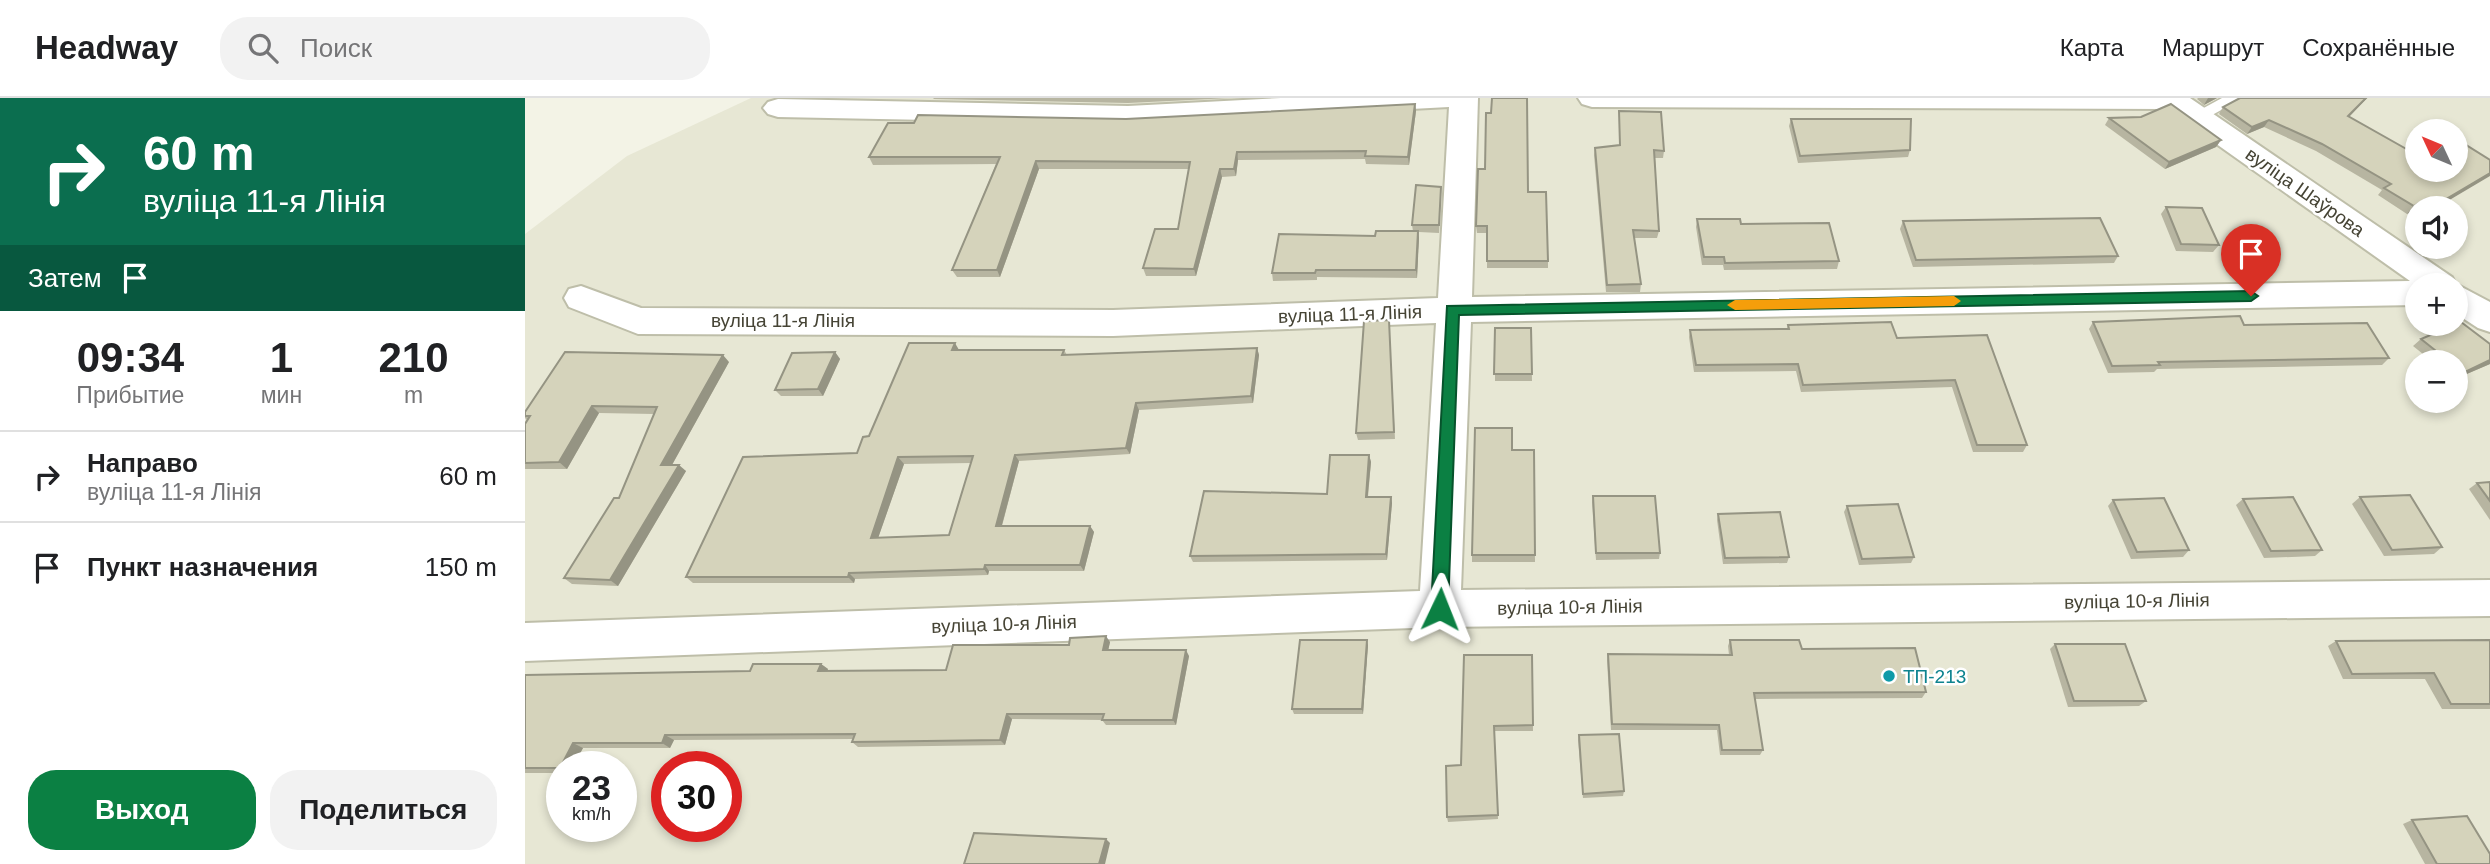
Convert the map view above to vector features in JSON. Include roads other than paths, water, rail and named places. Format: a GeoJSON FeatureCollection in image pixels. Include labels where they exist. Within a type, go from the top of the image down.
{"type":"FeatureCollection","features":[{"type":"Feature","properties":{"kind":"street"},"geometry":{"type":"LineString","coordinates":[[778,108],[1128,115],[1456,98]]}},
{"type":"Feature","properties":{"kind":"street"},"geometry":{"type":"LineString","coordinates":[[1440,609],[1464,98]]}},
{"type":"Feature","properties":{"kind":"street"},"geometry":{"type":"LineString","coordinates":[[1592,98],[2180,105]]}},
{"type":"Feature","properties":{"kind":"street","name":"вуліца Шаўрова"},"geometry":{"type":"LineString","coordinates":[[2180,105],[2423,273]]}},
{"type":"Feature","properties":{"kind":"street","name":"вуліца 11-я Лінія"},"geometry":{"type":"LineString","coordinates":[[581,298],[638,321],[1113,323],[1452,310],[2405,293]]}},
{"type":"Feature","properties":{"kind":"street"},"geometry":{"type":"LineString","coordinates":[[2468,305],[2490,320]]}},
{"type":"Feature","properties":{"kind":"street","name":"вуліца 10-я Лінія"},"geometry":{"type":"LineString","coordinates":[[525,642],[1440,609],[2490,598]]}},
{"type":"Feature","properties":{"kind":"lane"},"geometry":{"type":"LineString","coordinates":[[2180,105],[2235,98]]}},
{"type":"Feature","properties":{"kind":"place","name":"ТП-213"},"geometry":{"type":"Point","coordinates":[1889,676]}}]}
